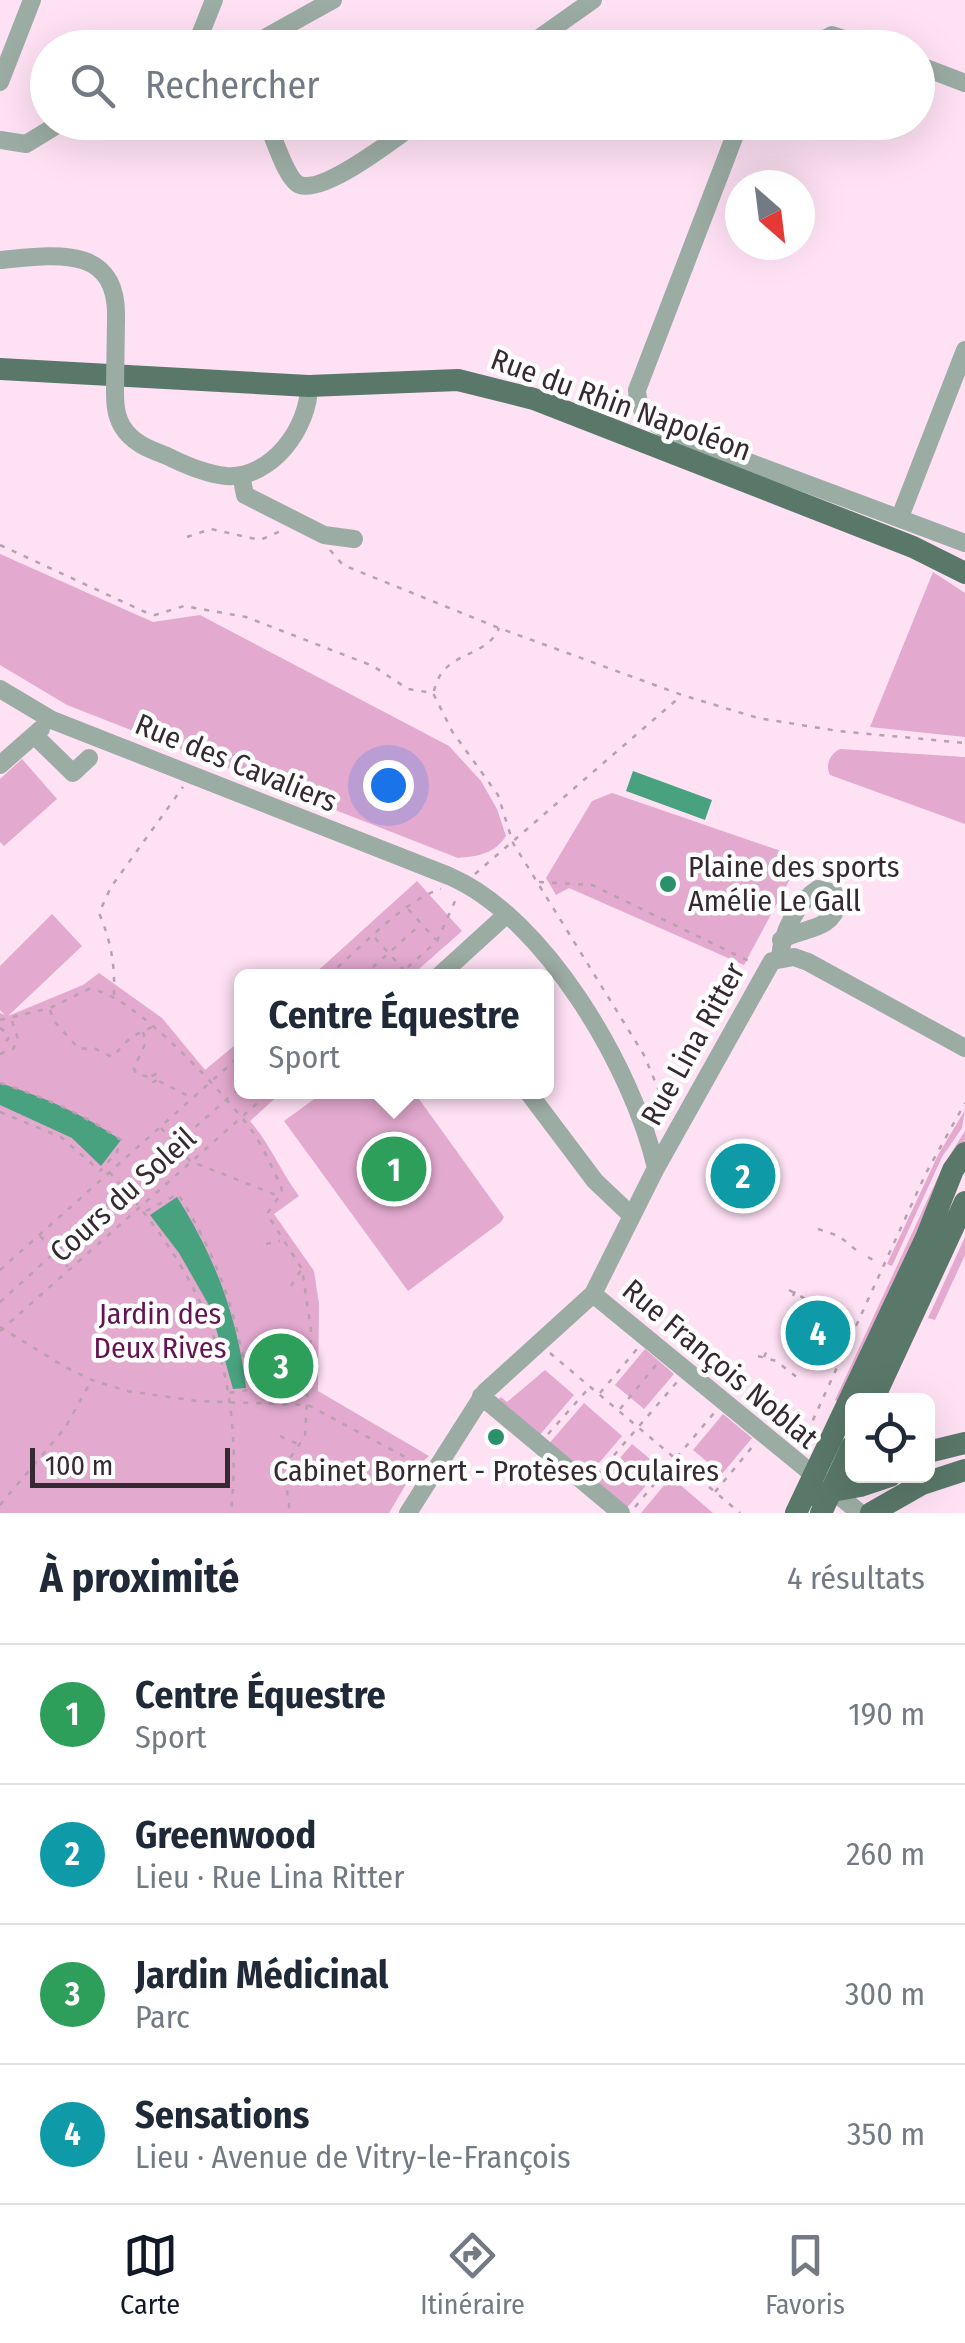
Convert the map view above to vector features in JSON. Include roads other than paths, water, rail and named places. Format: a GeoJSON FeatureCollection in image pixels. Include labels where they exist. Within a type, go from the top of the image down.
{"type":"FeatureCollection","features":[{"type":"Feature","properties":{"kind":"main road","name":"Rue du Rhin Napoléon"},"geometry":{"type":"LineString","coordinates":[[0,369],[309,386],[458,380],[496,387],[913,548],[965,573]]}},
{"type":"Feature","properties":{"kind":"main road"},"geometry":{"type":"LineString","coordinates":[[814,1498],[954,1170],[965,1153]]}},
{"type":"Feature","properties":{"kind":"main road"},"geometry":{"type":"LineString","coordinates":[[877,1393],[965,1202]]}},
{"type":"Feature","properties":{"kind":"main road"},"geometry":{"type":"LineString","coordinates":[[935,1450],[965,1443]]}},
{"type":"Feature","properties":{"kind":"main road"},"geometry":{"type":"LineString","coordinates":[[935,1459],[965,1452]]}},
{"type":"Feature","properties":{"kind":"main road"},"geometry":{"type":"LineString","coordinates":[[814,1498],[845,1464]]}},
{"type":"Feature","properties":{"kind":"main road"},"geometry":{"type":"LineString","coordinates":[[872,1513],[922,1484],[965,1470]]}},
{"type":"Feature","properties":{"kind":"main road"},"geometry":{"type":"LineString","coordinates":[[814,1498],[869,1483]]}},
{"type":"Feature","properties":{"kind":"street"},"geometry":{"type":"LineString","coordinates":[[0,82],[32,0]]}},
{"type":"Feature","properties":{"kind":"street"},"geometry":{"type":"LineString","coordinates":[[202,30],[214,0]]}},
{"type":"Feature","properties":{"kind":"street"},"geometry":{"type":"LineString","coordinates":[[279,30],[333,0]]}},
{"type":"Feature","properties":{"kind":"street"},"geometry":{"type":"LineString","coordinates":[[551,30],[593,0]]}},
{"type":"Feature","properties":{"kind":"street"},"geometry":{"type":"LineString","coordinates":[[935,72],[965,83]]}},
{"type":"Feature","properties":{"kind":"street"},"geometry":{"type":"LineString","coordinates":[[0,140],[26,144],[33,140]]}},
{"type":"Feature","properties":{"kind":"street"},"geometry":{"type":"LineString","coordinates":[[275,140],[290,176],[298,185],[305,186],[320,184],[362,162],[393,140]]}},
{"type":"Feature","properties":{"kind":"street"},"geometry":{"type":"LineString","coordinates":[[733,140],[638,390],[638,400],[660,428],[965,543]]}},
{"type":"Feature","properties":{"kind":"street"},"geometry":{"type":"LineString","coordinates":[[0,260],[56,254],[94,265],[109,280],[116,320],[117,417],[135,441],[184,464],[226,476],[241,475],[266,464],[296,430],[309,386]]}},
{"type":"Feature","properties":{"kind":"street"},"geometry":{"type":"LineString","coordinates":[[900,518],[965,350]]}},
{"type":"Feature","properties":{"kind":"street"},"geometry":{"type":"LineString","coordinates":[[241,475],[245,495],[324,535],[354,540]]}},
{"type":"Feature","properties":{"kind":"street","name":"Rue des Cavaliers"},"geometry":{"type":"LineString","coordinates":[[2,693],[52,720],[464,883],[507,914],[544,952],[597,1028],[616,1062],[656,1168]]}},
{"type":"Feature","properties":{"kind":"street"},"geometry":{"type":"LineString","coordinates":[[0,765],[52,720]]}},
{"type":"Feature","properties":{"kind":"street"},"geometry":{"type":"LineString","coordinates":[[34,735],[73,774],[89,758]]}},
{"type":"Feature","properties":{"kind":"street"},"geometry":{"type":"LineString","coordinates":[[447,969],[507,914]]}},
{"type":"Feature","properties":{"kind":"street","name":"Rue Lina Ritter"},"geometry":{"type":"LineString","coordinates":[[593,1294],[656,1168],[766,969],[781,949],[927,1036],[965,1048]]}},
{"type":"Feature","properties":{"kind":"street"},"geometry":{"type":"LineString","coordinates":[[533,1099],[595,1182],[632,1216]]}},
{"type":"Feature","properties":{"kind":"street"},"geometry":{"type":"LineString","coordinates":[[408,1513],[482,1396],[593,1294]]}},
{"type":"Feature","properties":{"kind":"street","name":"Rue François Noblat"},"geometry":{"type":"LineString","coordinates":[[593,1294],[723,1396],[814,1498],[860,1513]]}},
{"type":"Feature","properties":{"kind":"street"},"geometry":{"type":"LineString","coordinates":[[482,1396],[621,1513]]}},
{"type":"Feature","properties":{"kind":"place","name":"Plaine des sports Amélie Le Gall"},"geometry":{"type":"Point","coordinates":[668,884]}},
{"type":"Feature","properties":{"kind":"place","name":"Centre Équestre"},"geometry":{"type":"Point","coordinates":[394,1169]}},
{"type":"Feature","properties":{"kind":"place","name":"Greenwood"},"geometry":{"type":"Point","coordinates":[743,1176]}},
{"type":"Feature","properties":{"kind":"place","name":"Sensations"},"geometry":{"type":"Point","coordinates":[818,1333]}},
{"type":"Feature","properties":{"kind":"place","name":"Jardin Médicinal"},"geometry":{"type":"Point","coordinates":[281,1366]}},
{"type":"Feature","properties":{"kind":"place","name":"Cabinet Bornert - Protèses Oculaires"},"geometry":{"type":"Point","coordinates":[496,1437]}},
{"type":"Feature","properties":{"kind":"park label","name":"Jardin des Deux Rives"},"geometry":{"type":"Point","coordinates":[160,1331]}}]}
